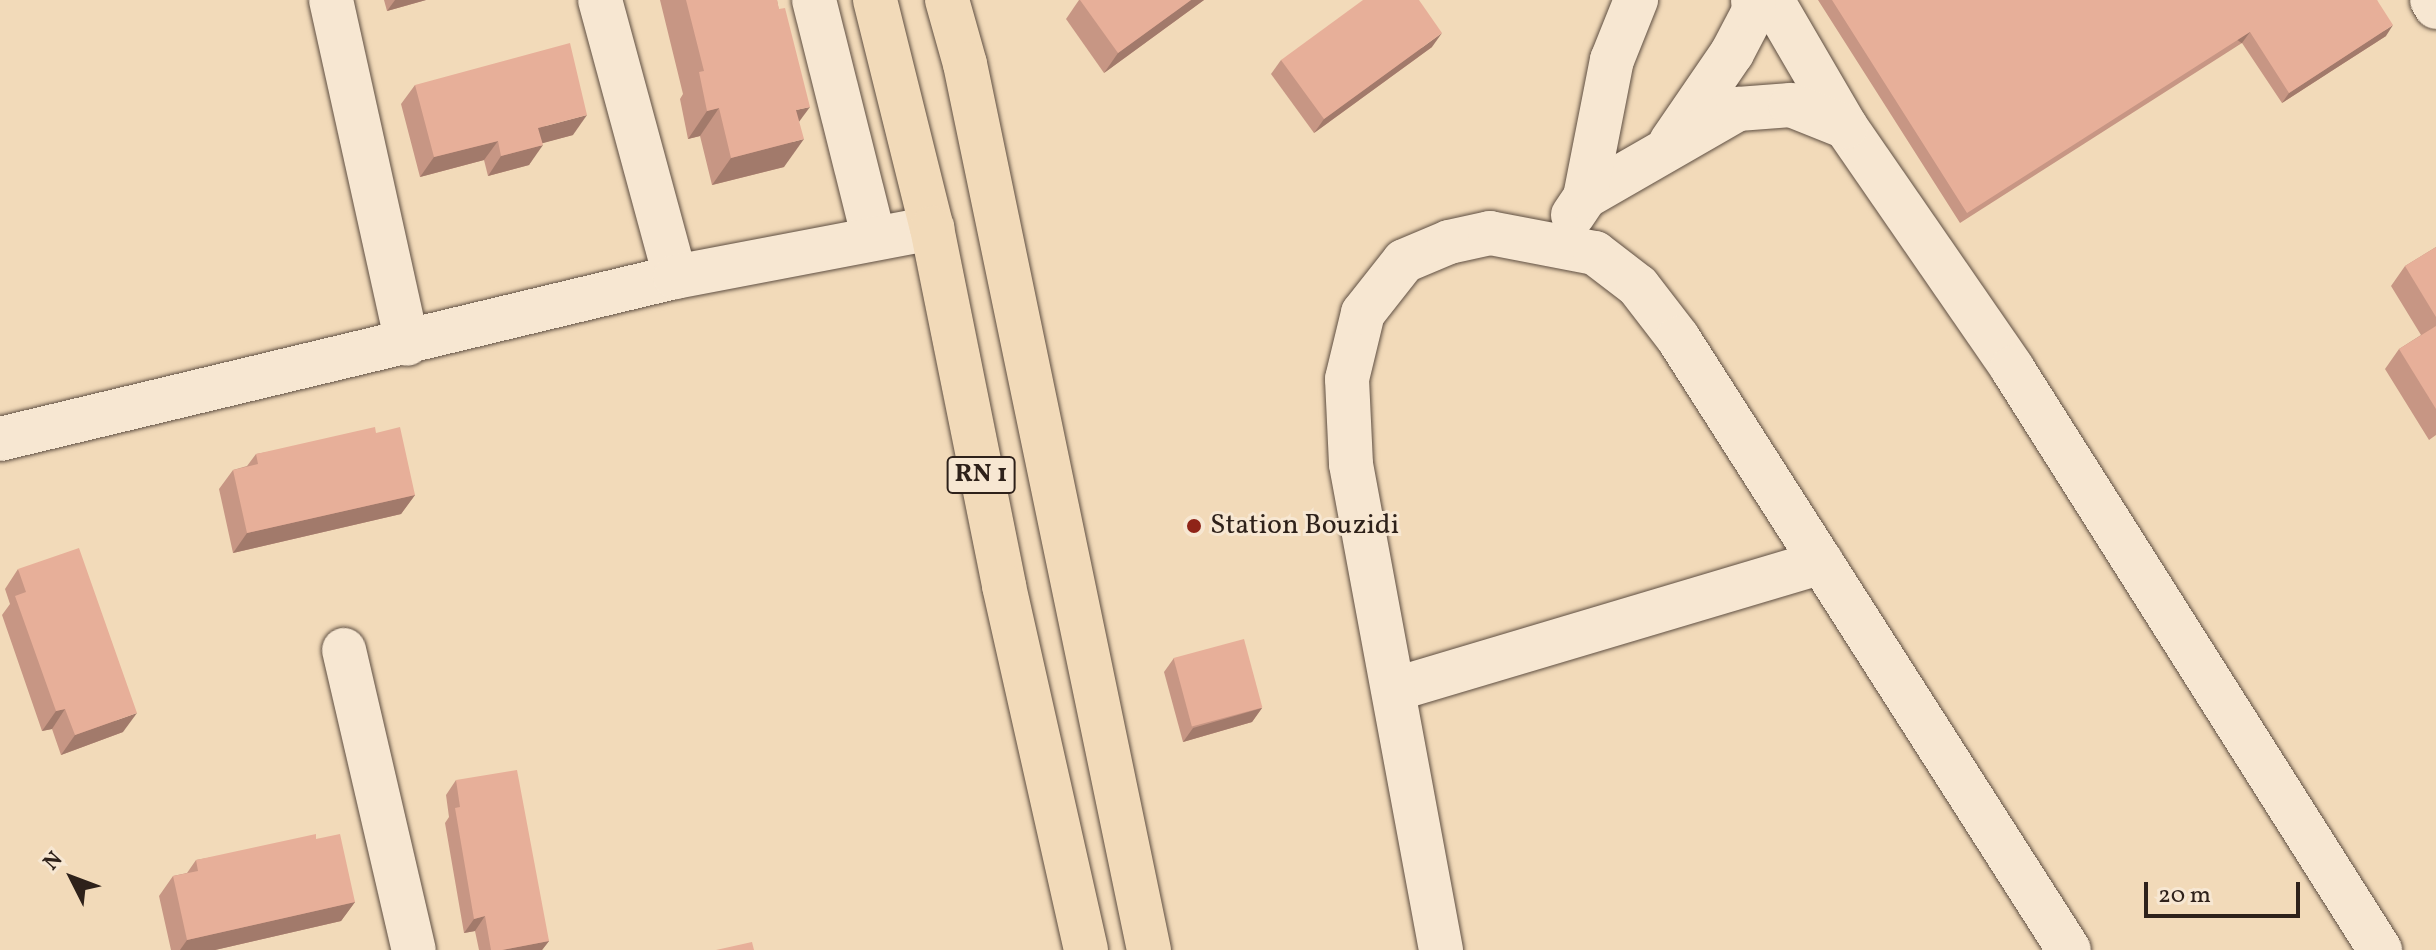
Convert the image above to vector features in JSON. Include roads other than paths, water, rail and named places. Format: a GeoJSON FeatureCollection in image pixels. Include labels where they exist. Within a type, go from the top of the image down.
{"type":"FeatureCollection","features":[{"type":"Feature","properties":{"kind":"highway","name":"RN 1"},"geometry":{"type":"LineString","coordinates":[[875,0],[932,228],[1004,586],[1086,950]]}},
{"type":"Feature","properties":{"kind":"highway","name":"RN 1"},"geometry":{"type":"LineString","coordinates":[[947,0],[965,64],[1149,950]]}},
{"type":"Feature","properties":{"kind":"street"},"geometry":{"type":"LineString","coordinates":[[331,0],[407,344]]}},
{"type":"Feature","properties":{"kind":"street"},"geometry":{"type":"LineString","coordinates":[[600,0],[675,277]]}},
{"type":"Feature","properties":{"kind":"street"},"geometry":{"type":"LineString","coordinates":[[814,0],[874,238]]}},
{"type":"Feature","properties":{"kind":"street"},"geometry":{"type":"LineString","coordinates":[[1611,0],[1612,60]]}},
{"type":"Feature","properties":{"kind":"street"},"geometry":{"type":"LineString","coordinates":[[1555,242],[1585,197],[1612,60],[1636,0]]}},
{"type":"Feature","properties":{"kind":"street"},"geometry":{"type":"LineString","coordinates":[[1663,154],[1732,53],[1754,11],[1753,0]]}},
{"type":"Feature","properties":{"kind":"street"},"geometry":{"type":"LineString","coordinates":[[1772,0],[1846,127],[2012,368],[2380,950]]}},
{"type":"Feature","properties":{"kind":"street"},"geometry":{"type":"LineString","coordinates":[[2432,0],[2436,7]]}},
{"type":"Feature","properties":{"kind":"street"},"geometry":{"type":"LineString","coordinates":[[1585,197],[1738,109],[1791,105],[1846,127]]}},
{"type":"Feature","properties":{"kind":"street"},"geometry":{"type":"LineString","coordinates":[[0,439],[407,344],[675,277],[932,228]]}},
{"type":"Feature","properties":{"kind":"street"},"geometry":{"type":"LineString","coordinates":[[1441,950],[1396,689],[1351,464],[1347,379],[1363,313],[1404,261],[1449,242],[1490,233],[1555,242],[1595,253],[1638,286],[1678,338],[2069,950]]}},
{"type":"Feature","properties":{"kind":"street"},"geometry":{"type":"LineString","coordinates":[[1396,689],[1821,562]]}},
{"type":"Feature","properties":{"kind":"street"},"geometry":{"type":"LineString","coordinates":[[344,650],[414,950]]}},
{"type":"Feature","properties":{"kind":"place","name":"Station Bouzidi"},"geometry":{"type":"Point","coordinates":[1194,526]}}]}
